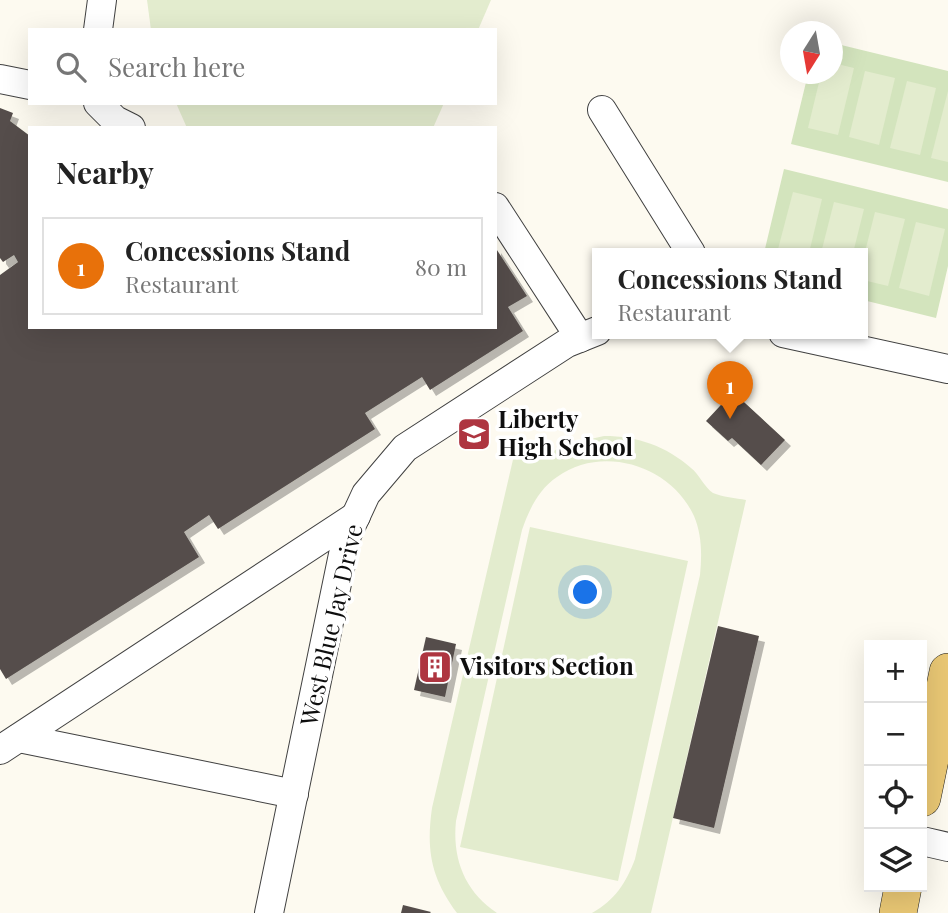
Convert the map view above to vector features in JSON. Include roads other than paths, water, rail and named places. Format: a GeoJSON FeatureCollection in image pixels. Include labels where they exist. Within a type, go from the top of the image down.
{"type":"FeatureCollection","features":[{"type":"Feature","properties":{"kind":"main road"},"geometry":{"type":"LineString","coordinates":[[927,774],[948,672]]}},
{"type":"Feature","properties":{"kind":"main road"},"geometry":{"type":"LineString","coordinates":[[898,913],[902,892]]}},
{"type":"Feature","properties":{"kind":"lane"},"geometry":{"type":"LineString","coordinates":[[98,28],[102,0]]}},
{"type":"Feature","properties":{"kind":"lane"},"geometry":{"type":"LineString","coordinates":[[0,79],[28,85]]}},
{"type":"Feature","properties":{"kind":"lane"},"geometry":{"type":"LineString","coordinates":[[100,105],[115,120],[127,126]]}},
{"type":"Feature","properties":{"kind":"lane"},"geometry":{"type":"LineString","coordinates":[[602,110],[688,248]]}},
{"type":"Feature","properties":{"kind":"lane"},"geometry":{"type":"LineString","coordinates":[[497,210],[589,335]]}},
{"type":"Feature","properties":{"kind":"lane","name":"West Blue Jay Drive"},"geometry":{"type":"LineString","coordinates":[[269,913],[347,535],[366,494],[405,448],[567,343],[589,335]]}},
{"type":"Feature","properties":{"kind":"lane"},"geometry":{"type":"LineString","coordinates":[[810,339],[948,369]]}},
{"type":"Feature","properties":{"kind":"lane"},"geometry":{"type":"LineString","coordinates":[[9,744],[356,516]]}},
{"type":"Feature","properties":{"kind":"lane"},"geometry":{"type":"LineString","coordinates":[[9,744],[294,794]]}},
{"type":"Feature","properties":{"kind":"lane"},"geometry":{"type":"LineString","coordinates":[[927,842],[948,846]]}},
{"type":"Feature","properties":{"kind":"place","name":"Concessions Stand"},"geometry":{"type":"Point","coordinates":[730,419]}},
{"type":"Feature","properties":{"kind":"place","name":"Liberty High School"},"geometry":{"type":"Point","coordinates":[474,434]}},
{"type":"Feature","properties":{"kind":"place","name":"Visitors Section"},"geometry":{"type":"Point","coordinates":[435,667]}}]}
